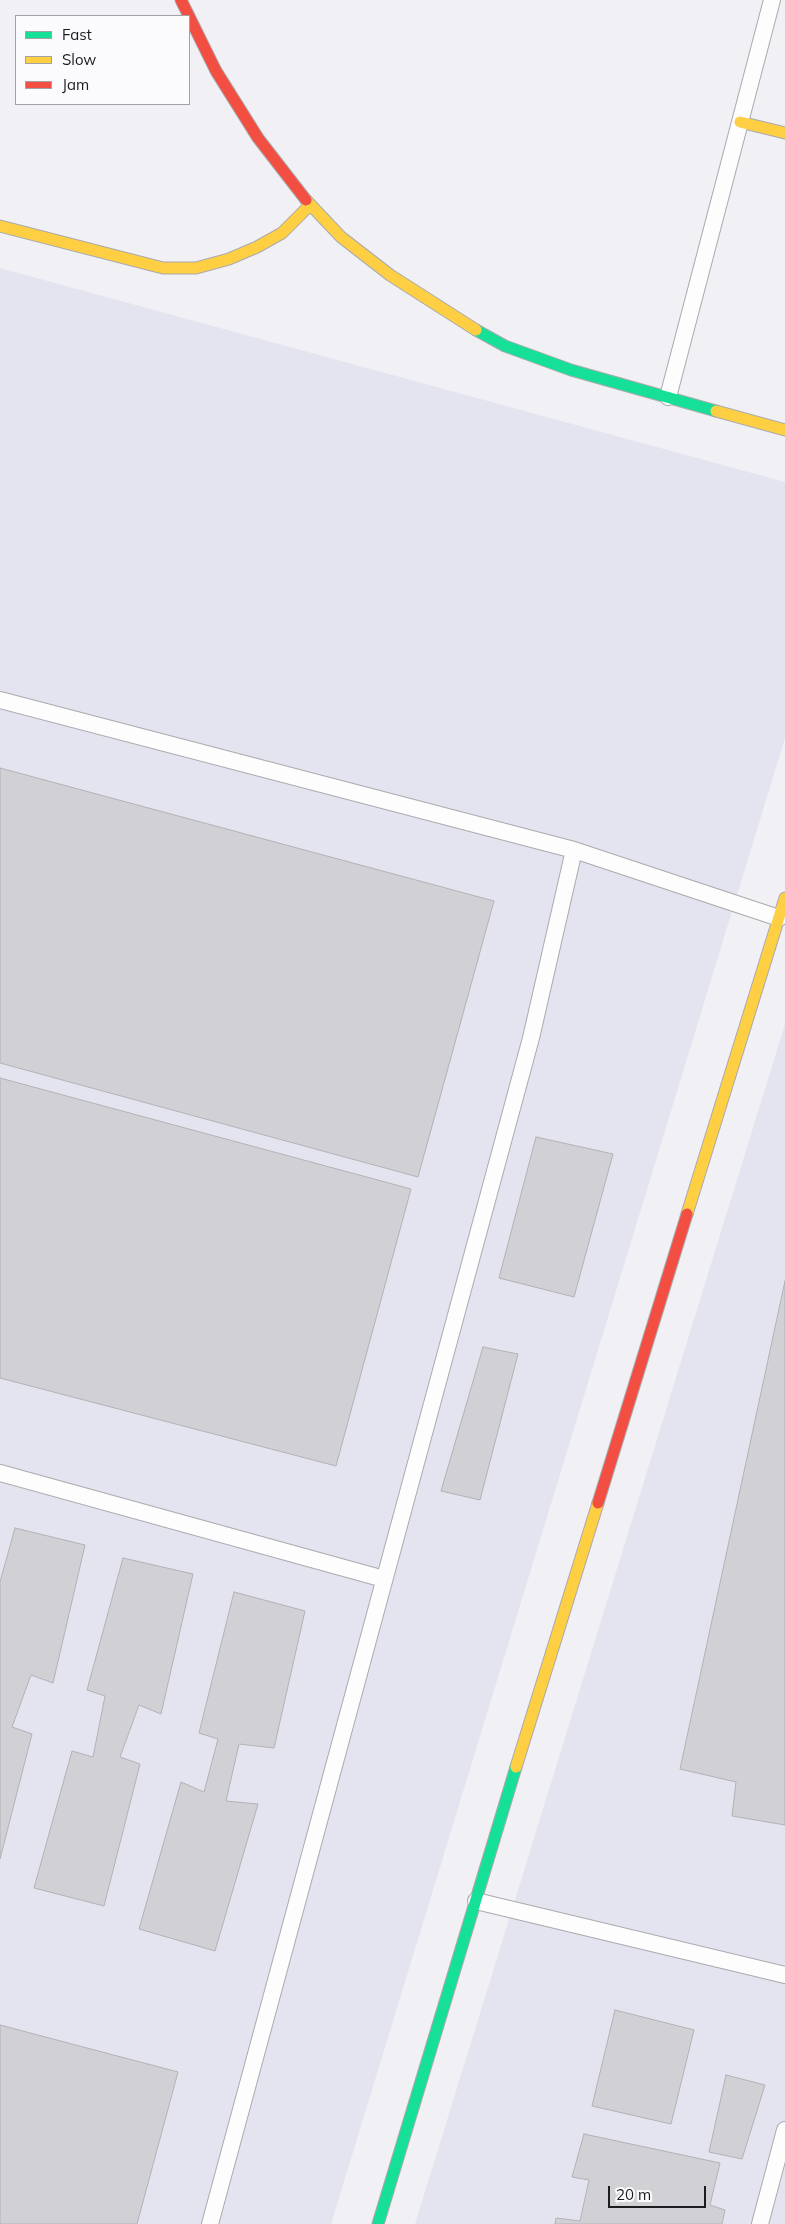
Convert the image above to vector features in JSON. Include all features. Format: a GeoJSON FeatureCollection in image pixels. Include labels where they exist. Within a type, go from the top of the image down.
{"type":"FeatureCollection","features":[{"type":"Feature","properties":{"kind":"street"},"geometry":{"type":"LineString","coordinates":[[181,0],[188,15]]}},
{"type":"Feature","properties":{"kind":"street"},"geometry":{"type":"LineString","coordinates":[[190,18],[221,80],[258,138],[310,205],[341,237],[390,275],[504,346],[571,370],[785,430]]}},
{"type":"Feature","properties":{"kind":"street"},"geometry":{"type":"LineString","coordinates":[[740,122],[785,133]]}},
{"type":"Feature","properties":{"kind":"street"},"geometry":{"type":"LineString","coordinates":[[0,226],[163,268],[196,268],[229,259],[258,248],[282,233],[310,205]]}},
{"type":"Feature","properties":{"kind":"street"},"geometry":{"type":"LineString","coordinates":[[378,2224],[542,1682],[785,898]]}},
{"type":"Feature","properties":{"kind":"lane"},"geometry":{"type":"LineString","coordinates":[[668,397],[772,0]]}},
{"type":"Feature","properties":{"kind":"lane"},"geometry":{"type":"LineString","coordinates":[[0,700],[574,850],[779,918]]}},
{"type":"Feature","properties":{"kind":"lane"},"geometry":{"type":"LineString","coordinates":[[210,2224],[531,1038],[574,850]]}},
{"type":"Feature","properties":{"kind":"lane"},"geometry":{"type":"LineString","coordinates":[[0,1473],[384,1579]]}},
{"type":"Feature","properties":{"kind":"lane"},"geometry":{"type":"LineString","coordinates":[[476,1901],[785,1975]]}},
{"type":"Feature","properties":{"kind":"lane"},"geometry":{"type":"LineString","coordinates":[[760,2224],[785,2130]]}},
{"type":"Feature","properties":{"kind":"shaded area"},"geometry":{"type":"Polygon","coordinates":[[[0,268],[785,482],[785,738],[331,2224],[0,2224],[0,268]]]}},
{"type":"Feature","properties":{"kind":"shaded area"},"geometry":{"type":"Polygon","coordinates":[[[785,1024],[785,2224],[415,2224],[785,1024]]]}},
{"type":"Feature","properties":{"kind":"building"},"geometry":{"type":"Polygon","coordinates":[[[0,768],[494,901],[418,1177],[0,1063],[0,768]]]}},
{"type":"Feature","properties":{"kind":"building"},"geometry":{"type":"Polygon","coordinates":[[[0,1078],[411,1189],[336,1466],[0,1378],[0,1078]]]}},
{"type":"Feature","properties":{"kind":"building"},"geometry":{"type":"Polygon","coordinates":[[[536,1137],[613,1154],[574,1297],[499,1278],[536,1137]]]}},
{"type":"Feature","properties":{"kind":"building"},"geometry":{"type":"Polygon","coordinates":[[[785,1281],[785,1825],[732,1816],[736,1782],[680,1769],[785,1281]]]}},
{"type":"Feature","properties":{"kind":"building"},"geometry":{"type":"Polygon","coordinates":[[[483,1347],[518,1354],[480,1500],[441,1491],[483,1347]]]}},
{"type":"Feature","properties":{"kind":"building"},"geometry":{"type":"Polygon","coordinates":[[[15,1528],[85,1545],[53,1683],[31,1675],[12,1727],[32,1734],[0,1859],[0,1582],[15,1528]]]}},
{"type":"Feature","properties":{"kind":"building"},"geometry":{"type":"Polygon","coordinates":[[[123,1558],[193,1574],[161,1714],[139,1705],[120,1757],[140,1764],[104,1906],[34,1888],[72,1751],[93,1757],[105,1696],[87,1690],[123,1558]]]}},
{"type":"Feature","properties":{"kind":"building"},"geometry":{"type":"Polygon","coordinates":[[[234,1592],[305,1611],[274,1748],[239,1744],[226,1801],[258,1804],[215,1951],[139,1929],[181,1782],[204,1792],[218,1739],[199,1733],[234,1592]]]}},
{"type":"Feature","properties":{"kind":"building"},"geometry":{"type":"Polygon","coordinates":[[[615,2010],[694,2030],[671,2124],[592,2106],[615,2010]]]}},
{"type":"Feature","properties":{"kind":"building"},"geometry":{"type":"Polygon","coordinates":[[[0,2025],[178,2072],[137,2224],[0,2224],[0,2025]]]}},
{"type":"Feature","properties":{"kind":"building"},"geometry":{"type":"Polygon","coordinates":[[[726,2075],[765,2085],[742,2159],[709,2152],[726,2075]]]}},
{"type":"Feature","properties":{"kind":"building"},"geometry":{"type":"Polygon","coordinates":[[[584,2134],[720,2163],[710,2205],[725,2210],[722,2224],[555,2224],[556,2218],[580,2221],[589,2180],[572,2177],[584,2134]]]}},
{"type":"Feature","properties":{"kind":"traffic: fast"},"geometry":{"type":"LineString","coordinates":[[476,330],[505,346],[571,370],[716,411]]}},
{"type":"Feature","properties":{"kind":"traffic: fast"},"geometry":{"type":"LineString","coordinates":[[378,2224],[516,1767]]}},
{"type":"Feature","properties":{"kind":"traffic: slow"},"geometry":{"type":"LineString","coordinates":[[740,122],[785,133]]}},
{"type":"Feature","properties":{"kind":"traffic: slow"},"geometry":{"type":"LineString","coordinates":[[306,200],[341,237],[390,275],[476,330]]}},
{"type":"Feature","properties":{"kind":"traffic: slow"},"geometry":{"type":"LineString","coordinates":[[0,226],[163,268],[196,268],[229,259],[257,247],[282,233],[310,205]]}},
{"type":"Feature","properties":{"kind":"traffic: slow"},"geometry":{"type":"LineString","coordinates":[[716,411],[785,430]]}},
{"type":"Feature","properties":{"kind":"traffic: slow"},"geometry":{"type":"LineString","coordinates":[[687,1214],[785,898]]}},
{"type":"Feature","properties":{"kind":"traffic: slow"},"geometry":{"type":"LineString","coordinates":[[516,1767],[598,1503]]}},
{"type":"Feature","properties":{"kind":"traffic: jam"},"geometry":{"type":"LineString","coordinates":[[181,0],[188,15]]}},
{"type":"Feature","properties":{"kind":"traffic: jam"},"geometry":{"type":"LineString","coordinates":[[190,18],[216,71],[258,138],[306,200]]}},
{"type":"Feature","properties":{"kind":"traffic: jam"},"geometry":{"type":"LineString","coordinates":[[598,1503],[687,1214]]}}]}
